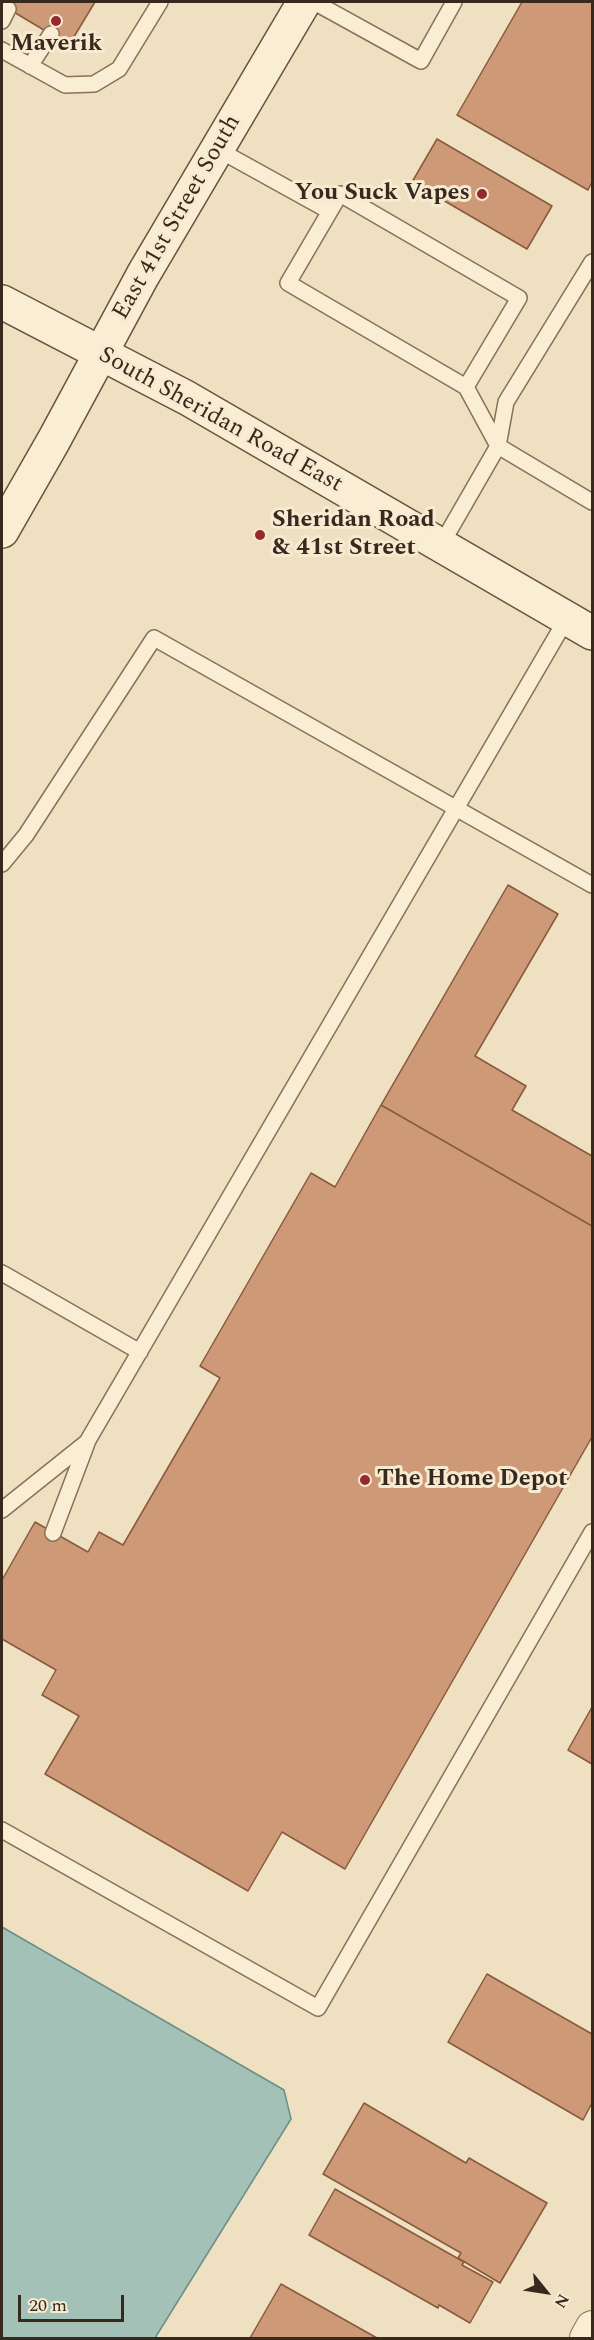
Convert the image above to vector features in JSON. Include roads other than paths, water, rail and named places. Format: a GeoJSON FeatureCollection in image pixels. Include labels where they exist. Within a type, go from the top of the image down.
{"type":"FeatureCollection","features":[{"type":"Feature","properties":{"kind":"main road","name":"East 41st Street South"},"geometry":{"type":"LineString","coordinates":[[2,531],[143,275],[304,2]]}},
{"type":"Feature","properties":{"kind":"main road","name":"South Sheridan Road East"},"geometry":{"type":"LineString","coordinates":[[2,302],[187,398],[580,625]]}},
{"type":"Feature","properties":{"kind":"street"},"geometry":{"type":"LineString","coordinates":[[586,2338],[592,2327]]}},
{"type":"Feature","properties":{"kind":"lane"},"geometry":{"type":"LineString","coordinates":[[2,50],[65,85],[94,84],[119,69],[160,2]]}},
{"type":"Feature","properties":{"kind":"lane"},"geometry":{"type":"LineString","coordinates":[[314,2],[421,61],[454,2]]}},
{"type":"Feature","properties":{"kind":"lane"},"geometry":{"type":"LineString","coordinates":[[30,66],[51,34]]}},
{"type":"Feature","properties":{"kind":"lane"},"geometry":{"type":"LineString","coordinates":[[217,148],[329,211]]}},
{"type":"Feature","properties":{"kind":"lane"},"geometry":{"type":"LineString","coordinates":[[466,387],[519,298],[340,194],[288,283],[466,387],[498,446],[592,502]]}},
{"type":"Feature","properties":{"kind":"lane"},"geometry":{"type":"LineString","coordinates":[[441,545],[498,446],[506,402],[592,262]]}},
{"type":"Feature","properties":{"kind":"lane"},"geometry":{"type":"LineString","coordinates":[[53,1533],[87,1442],[456,808],[580,625]]}},
{"type":"Feature","properties":{"kind":"lane"},"geometry":{"type":"LineString","coordinates":[[2,864],[26,835],[154,638],[592,885]]}},
{"type":"Feature","properties":{"kind":"lane"},"geometry":{"type":"LineString","coordinates":[[2,1273],[140,1352]]}},
{"type":"Feature","properties":{"kind":"lane"},"geometry":{"type":"LineString","coordinates":[[2,1510],[87,1442]]}},
{"type":"Feature","properties":{"kind":"lane"},"geometry":{"type":"LineString","coordinates":[[2,1830],[318,2008],[592,1532]]}},
{"type":"Feature","properties":{"kind":"water"},"geometry":{"type":"Polygon","coordinates":[[[2,1927],[284,2090],[291,2119],[155,2338],[2,2338],[2,1927]]]}},
{"type":"Feature","properties":{"kind":"place","name":"Maverik"},"geometry":{"type":"Point","coordinates":[56,21]}},
{"type":"Feature","properties":{"kind":"place","name":"You Suck Vapes"},"geometry":{"type":"Point","coordinates":[482,194]}},
{"type":"Feature","properties":{"kind":"place","name":"Sheridan Road & 41st Street"},"geometry":{"type":"Point","coordinates":[260,535]}},
{"type":"Feature","properties":{"kind":"place","name":"The Home Depot"},"geometry":{"type":"Point","coordinates":[365,1480]}}]}
